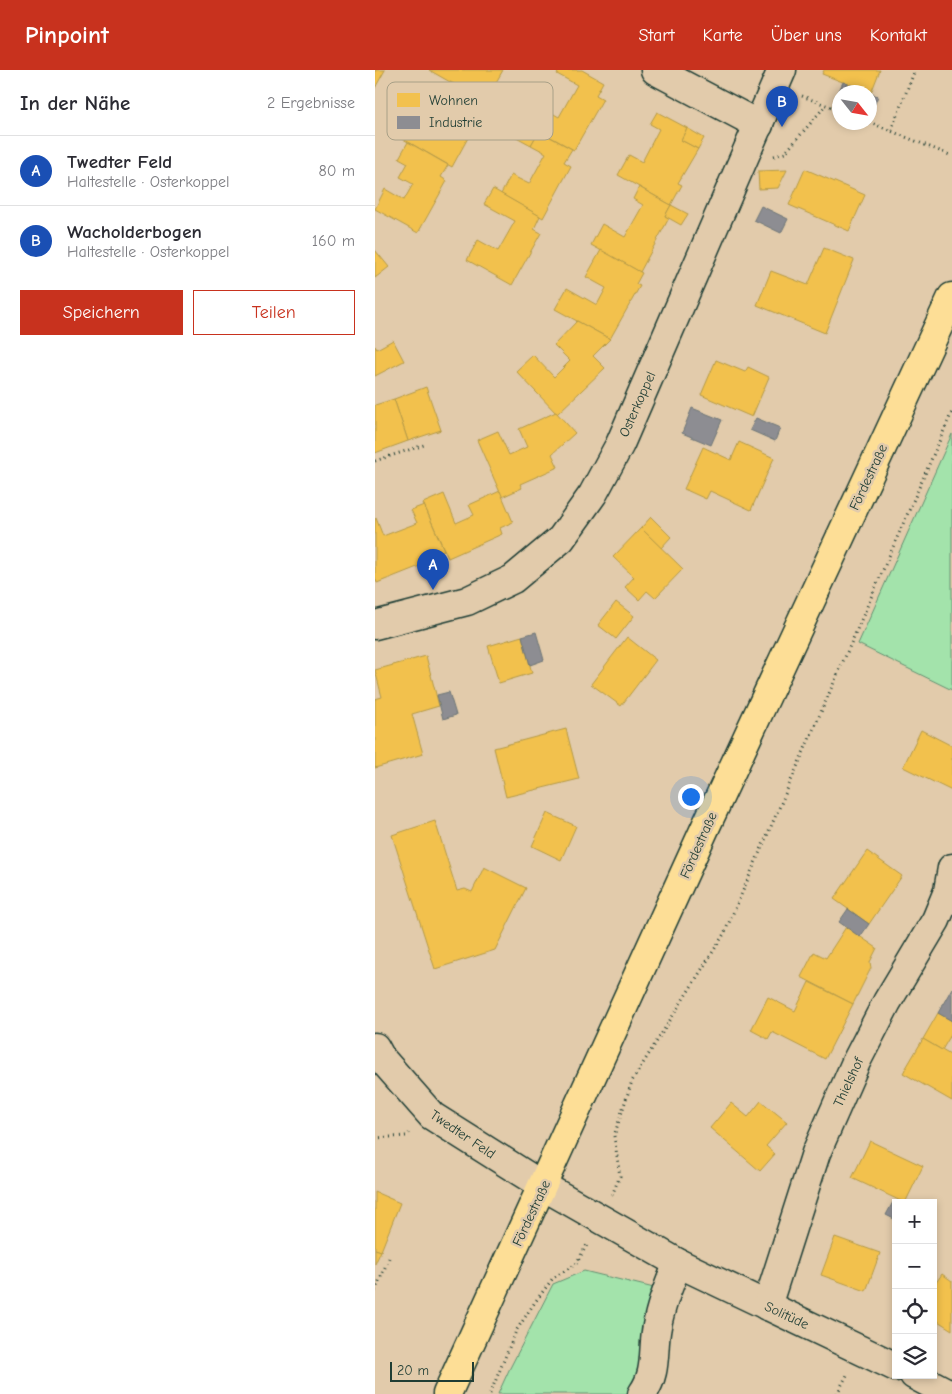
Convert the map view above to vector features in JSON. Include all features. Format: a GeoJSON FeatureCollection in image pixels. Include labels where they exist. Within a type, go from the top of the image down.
{"type":"FeatureCollection","features":[{"type":"Feature","properties":{"kind":"main road","name":"Fördestraße"},"geometry":{"type":"LineString","coordinates":[[447,1394],[715,808],[952,297]]}},
{"type":"Feature","properties":{"kind":"street"},"geometry":{"type":"LineString","coordinates":[[655,70],[754,136]]}},
{"type":"Feature","properties":{"kind":"street","name":"Osterkoppel"},"geometry":{"type":"LineString","coordinates":[[375,625],[467,601],[513,579],[561,539],[593,494],[620,444],[779,78]]}},
{"type":"Feature","properties":{"kind":"street","name":"Thielshof"},"geometry":{"type":"LineString","coordinates":[[767,1306],[816,1153],[856,1062],[887,1002],[936,920],[948,891],[952,868]]}},
{"type":"Feature","properties":{"kind":"street","name":"Twedter Feld"},"geometry":{"type":"LineString","coordinates":[[375,1047],[381,1058],[432,1116],[543,1186]]}},
{"type":"Feature","properties":{"kind":"street","name":"Solitüde"},"geometry":{"type":"LineString","coordinates":[[543,1186],[677,1263],[892,1365]]}},
{"type":"Feature","properties":{"kind":"street"},"geometry":{"type":"LineString","coordinates":[[642,1394],[649,1385],[655,1362],[656,1329],[662,1299],[677,1263]]}},
{"type":"Feature","properties":{"kind":"street"},"geometry":{"type":"LineString","coordinates":[[922,1379],[950,1394]]}},
{"type":"Feature","properties":{"kind":"path"},"geometry":{"type":"LineString","coordinates":[[891,130],[915,70]]}},
{"type":"Feature","properties":{"kind":"path"},"geometry":{"type":"LineString","coordinates":[[779,78],[832,107]]}},
{"type":"Feature","properties":{"kind":"path"},"geometry":{"type":"LineString","coordinates":[[754,136],[772,157],[785,153],[826,105]]}},
{"type":"Feature","properties":{"kind":"path"},"geometry":{"type":"LineString","coordinates":[[877,125],[952,156]]}},
{"type":"Feature","properties":{"kind":"path"},"geometry":{"type":"LineString","coordinates":[[490,1394],[516,1331],[553,1278],[576,1264],[600,1219],[620,1176],[614,1136],[632,1081],[724,934],[952,412]]}},
{"type":"Feature","properties":{"kind":"path"},"geometry":{"type":"LineString","coordinates":[[375,461],[427,444]]}},
{"type":"Feature","properties":{"kind":"path"},"geometry":{"type":"LineString","coordinates":[[375,1292],[389,1258]]}},
{"type":"Feature","properties":{"kind":"path"},"geometry":{"type":"LineString","coordinates":[[837,1394],[845,1380]]}},
{"type":"Feature","properties":{"kind":"green space"},"geometry":{"type":"Polygon","coordinates":[[[952,434],[952,690],[858,644],[952,434]]]}},
{"type":"Feature","properties":{"kind":"green space"},"geometry":{"type":"Polygon","coordinates":[[[584,1271],[654,1288],[645,1364],[633,1394],[498,1394],[553,1284],[584,1271]]]}},
{"type":"Feature","properties":{"kind":"building: Wohnen"},"geometry":{"type":"Polygon","coordinates":[[[375,70],[385,70],[375,88],[375,70]]]}},
{"type":"Feature","properties":{"kind":"building: Wohnen"},"geometry":{"type":"Polygon","coordinates":[[[429,70],[503,70],[496,82],[450,82],[429,70]]]}},
{"type":"Feature","properties":{"kind":"building: Wohnen"},"geometry":{"type":"Polygon","coordinates":[[[560,70],[582,70],[603,82],[596,95],[603,99],[574,150],[553,138],[553,114],[559,117],[577,85],[557,74],[560,70]]]}},
{"type":"Feature","properties":{"kind":"building: Wohnen"},"geometry":{"type":"Polygon","coordinates":[[[824,70],[880,70],[874,85],[850,85],[822,74],[824,70]]]}},
{"type":"Feature","properties":{"kind":"building: Wohnen"},"geometry":{"type":"Polygon","coordinates":[[[657,112],[687,128],[681,140],[698,149],[678,183],[682,185],[671,205],[618,175],[629,155],[642,162],[659,129],[650,124],[657,112]]]}},
{"type":"Feature","properties":{"kind":"building: Wohnen"},"geometry":{"type":"Polygon","coordinates":[[[687,128],[704,138],[698,149],[681,140],[687,128]]]}},
{"type":"Feature","properties":{"kind":"building: Wohnen"},"geometry":{"type":"Polygon","coordinates":[[[553,139],[572,149],[564,162],[571,166],[543,218],[501,194],[511,175],[529,184],[546,153],[531,145],[534,140],[553,139]]]}},
{"type":"Feature","properties":{"kind":"building: Wohnen"},"geometry":{"type":"Polygon","coordinates":[[[405,140],[467,140],[452,167],[405,140]]]}},
{"type":"Feature","properties":{"kind":"building: Wohnen"},"geometry":{"type":"Polygon","coordinates":[[[522,140],[534,140],[531,145],[522,140]]]}},
{"type":"Feature","properties":{"kind":"building: Wohnen"},"geometry":{"type":"Polygon","coordinates":[[[408,142],[448,165],[441,177],[447,181],[418,233],[375,209],[385,189],[404,200],[413,184],[400,177],[408,163],[399,158],[408,142]]]}},
{"type":"Feature","properties":{"kind":"building: Wohnen"},"geometry":{"type":"Polygon","coordinates":[[[805,169],[865,195],[849,231],[789,205],[805,169]]]}},
{"type":"Feature","properties":{"kind":"building: Wohnen"},"geometry":{"type":"Polygon","coordinates":[[[787,170],[778,188],[759,189],[758,171],[787,170]]]}},
{"type":"Feature","properties":{"kind":"building: Wohnen"},"geometry":{"type":"Polygon","coordinates":[[[639,187],[671,205],[665,216],[669,218],[640,272],[591,245],[602,224],[625,237],[643,205],[633,199],[639,187]]]}},
{"type":"Feature","properties":{"kind":"building: Wohnen"},"geometry":{"type":"Polygon","coordinates":[[[493,189],[540,216],[534,229],[541,233],[512,285],[467,260],[478,240],[498,251],[515,221],[484,204],[493,189]]]}},
{"type":"Feature","properties":{"kind":"building: Wohnen"},"geometry":{"type":"Polygon","coordinates":[[[671,205],[688,214],[681,225],[665,216],[671,205]]]}},
{"type":"Feature","properties":{"kind":"building: Wohnen"},"geometry":{"type":"Polygon","coordinates":[[[824,248],[854,260],[825,333],[757,305],[771,271],[808,285],[824,248]]]}},
{"type":"Feature","properties":{"kind":"building: Wohnen"},"geometry":{"type":"Polygon","coordinates":[[[375,250],[389,267],[375,278],[375,250]]]}},
{"type":"Feature","properties":{"kind":"building: Wohnen"},"geometry":{"type":"Polygon","coordinates":[[[601,250],[642,273],[636,284],[640,286],[610,339],[555,309],[567,288],[597,305],[606,288],[586,277],[601,250]]]}},
{"type":"Feature","properties":{"kind":"building: Wohnen"},"geometry":{"type":"Polygon","coordinates":[[[577,321],[610,339],[593,356],[605,368],[557,414],[516,371],[533,355],[554,377],[570,361],[554,345],[577,321]]]}},
{"type":"Feature","properties":{"kind":"building: Wohnen"},"geometry":{"type":"Polygon","coordinates":[[[393,340],[404,361],[375,376],[375,346],[377,349],[393,340]]]}},
{"type":"Feature","properties":{"kind":"building: Wohnen"},"geometry":{"type":"Polygon","coordinates":[[[716,360],[745,372],[748,367],[769,377],[752,417],[701,395],[716,360]]]}},
{"type":"Feature","properties":{"kind":"building: Wohnen"},"geometry":{"type":"Polygon","coordinates":[[[426,387],[441,430],[408,441],[394,399],[426,387]]]}},
{"type":"Feature","properties":{"kind":"building: Wohnen"},"geometry":{"type":"Polygon","coordinates":[[[394,399],[408,441],[375,453],[375,405],[394,399]]]}},
{"type":"Feature","properties":{"kind":"building: Wohnen"},"geometry":{"type":"Polygon","coordinates":[[[556,412],[575,433],[552,454],[558,467],[520,484],[522,488],[502,497],[477,440],[498,431],[509,455],[527,447],[519,429],[556,412]]]}},
{"type":"Feature","properties":{"kind":"building: Wohnen"},"geometry":{"type":"Polygon","coordinates":[[[739,442],[774,458],[751,510],[710,491],[706,499],[684,489],[703,447],[731,460],[739,442]]]}},
{"type":"Feature","properties":{"kind":"building: Wohnen"},"geometry":{"type":"Polygon","coordinates":[[[500,491],[513,522],[500,528],[502,534],[448,558],[423,503],[444,494],[456,523],[474,515],[469,505],[500,491]]]}},
{"type":"Feature","properties":{"kind":"building: Wohnen"},"geometry":{"type":"Polygon","coordinates":[[[424,505],[444,550],[433,555],[435,560],[377,583],[375,577],[375,519],[383,536],[417,523],[411,510],[424,505]]]}},
{"type":"Feature","properties":{"kind":"building: Wohnen"},"geometry":{"type":"Polygon","coordinates":[[[651,517],[671,537],[661,548],[641,528],[651,517]]]}},
{"type":"Feature","properties":{"kind":"building: Wohnen"},"geometry":{"type":"Polygon","coordinates":[[[641,528],[683,569],[655,598],[647,591],[639,600],[625,587],[634,577],[613,557],[641,528]]]}},
{"type":"Feature","properties":{"kind":"building: Wohnen"},"geometry":{"type":"Polygon","coordinates":[[[616,602],[634,616],[616,639],[598,625],[616,602]]]}},
{"type":"Feature","properties":{"kind":"building: Wohnen"},"geometry":{"type":"Polygon","coordinates":[[[522,636],[532,673],[499,683],[488,646],[522,636]]]}},
{"type":"Feature","properties":{"kind":"building: Wohnen"},"geometry":{"type":"Polygon","coordinates":[[[627,637],[656,660],[621,706],[591,684],[627,637]]]}},
{"type":"Feature","properties":{"kind":"building: Wohnen"},"geometry":{"type":"Polygon","coordinates":[[[426,656],[439,706],[412,714],[423,754],[375,768],[375,699],[382,697],[375,670],[426,656]]]}},
{"type":"Feature","properties":{"kind":"building: Wohnen"},"geometry":{"type":"Polygon","coordinates":[[[566,729],[579,779],[506,797],[494,748],[566,729]]]}},
{"type":"Feature","properties":{"kind":"building: Wohnen"},"geometry":{"type":"Polygon","coordinates":[[[921,730],[952,746],[952,791],[903,767],[921,730]]]}},
{"type":"Feature","properties":{"kind":"building: Wohnen"},"geometry":{"type":"Polygon","coordinates":[[[547,813],[576,826],[561,860],[532,846],[547,813]]]}},
{"type":"Feature","properties":{"kind":"building: Wohnen"},"geometry":{"type":"Polygon","coordinates":[[[435,821],[457,891],[465,889],[472,892],[484,867],[526,888],[495,950],[435,969],[392,835],[435,821]]]}},
{"type":"Feature","properties":{"kind":"building: Wohnen"},"geometry":{"type":"Polygon","coordinates":[[[867,851],[902,876],[869,924],[834,899],[867,851]]]}},
{"type":"Feature","properties":{"kind":"building: Wohnen"},"geometry":{"type":"Polygon","coordinates":[[[846,927],[877,948],[870,962],[871,968],[853,1004],[801,977],[814,952],[826,958],[846,927]]]}},
{"type":"Feature","properties":{"kind":"building: Wohnen"},"geometry":{"type":"Polygon","coordinates":[[[809,982],[853,1004],[825,1059],[772,1032],[768,1039],[751,1030],[768,997],[795,1011],[809,982]]]}},
{"type":"Feature","properties":{"kind":"building: Wohnen"},"geometry":{"type":"Polygon","coordinates":[[[938,1013],[952,1021],[952,1033],[942,1050],[923,1039],[938,1013]]]}},
{"type":"Feature","properties":{"kind":"building: Wohnen"},"geometry":{"type":"Polygon","coordinates":[[[923,1039],[952,1056],[952,1101],[903,1073],[923,1039]]]}},
{"type":"Feature","properties":{"kind":"building: Wohnen"},"geometry":{"type":"Polygon","coordinates":[[[761,1101],[787,1122],[766,1146],[775,1154],[760,1171],[710,1128],[731,1103],[748,1117],[761,1101]]]}},
{"type":"Feature","properties":{"kind":"building: Wohnen"},"geometry":{"type":"Polygon","coordinates":[[[870,1141],[923,1166],[907,1199],[897,1199],[852,1178],[870,1141]]]}},
{"type":"Feature","properties":{"kind":"building: Wohnen"},"geometry":{"type":"Polygon","coordinates":[[[375,1192],[400,1203],[381,1251],[375,1249],[375,1192]]]}},
{"type":"Feature","properties":{"kind":"building: Wohnen"},"geometry":{"type":"Polygon","coordinates":[[[835,1237],[880,1253],[866,1291],[821,1275],[835,1237]]]}},
{"type":"Feature","properties":{"kind":"building: Wohnen"},"geometry":{"type":"Polygon","coordinates":[[[375,1249],[381,1251],[375,1264],[375,1249]]]}},
{"type":"Feature","properties":{"kind":"building: Wohnen"},"geometry":{"type":"Polygon","coordinates":[[[942,1274],[952,1281],[952,1330],[937,1321],[937,1281],[942,1274]]]}},
{"type":"Feature","properties":{"kind":"building: Industrie"},"geometry":{"type":"Polygon","coordinates":[[[761,206],[788,219],[781,233],[754,220],[761,206]]]}},
{"type":"Feature","properties":{"kind":"building: Industrie"},"geometry":{"type":"Polygon","coordinates":[[[692,408],[722,420],[711,445],[682,433],[692,408]]]}},
{"type":"Feature","properties":{"kind":"building: Industrie"},"geometry":{"type":"Polygon","coordinates":[[[756,418],[780,428],[775,441],[750,430],[756,418]]]}},
{"type":"Feature","properties":{"kind":"building: Industrie"},"geometry":{"type":"Polygon","coordinates":[[[536,632],[544,660],[530,665],[522,636],[536,632]]]}},
{"type":"Feature","properties":{"kind":"building: Industrie"},"geometry":{"type":"Polygon","coordinates":[[[449,692],[456,715],[443,719],[437,695],[449,692]]]}},
{"type":"Feature","properties":{"kind":"building: Industrie"},"geometry":{"type":"Polygon","coordinates":[[[848,909],[869,924],[860,937],[839,922],[848,909]]]}},
{"type":"Feature","properties":{"kind":"building: Industrie"},"geometry":{"type":"Polygon","coordinates":[[[952,988],[952,1021],[938,1013],[952,988]]]}},
{"type":"Feature","properties":{"kind":"building: Industrie"},"geometry":{"type":"Polygon","coordinates":[[[892,1204],[892,1218],[886,1215],[892,1204]]]}},
{"type":"Feature","properties":{"kind":"place","name":"Wacholderbogen"},"geometry":{"type":"Point","coordinates":[782,127]}},
{"type":"Feature","properties":{"kind":"place","name":"Twedter Feld"},"geometry":{"type":"Point","coordinates":[433,590]}}]}
